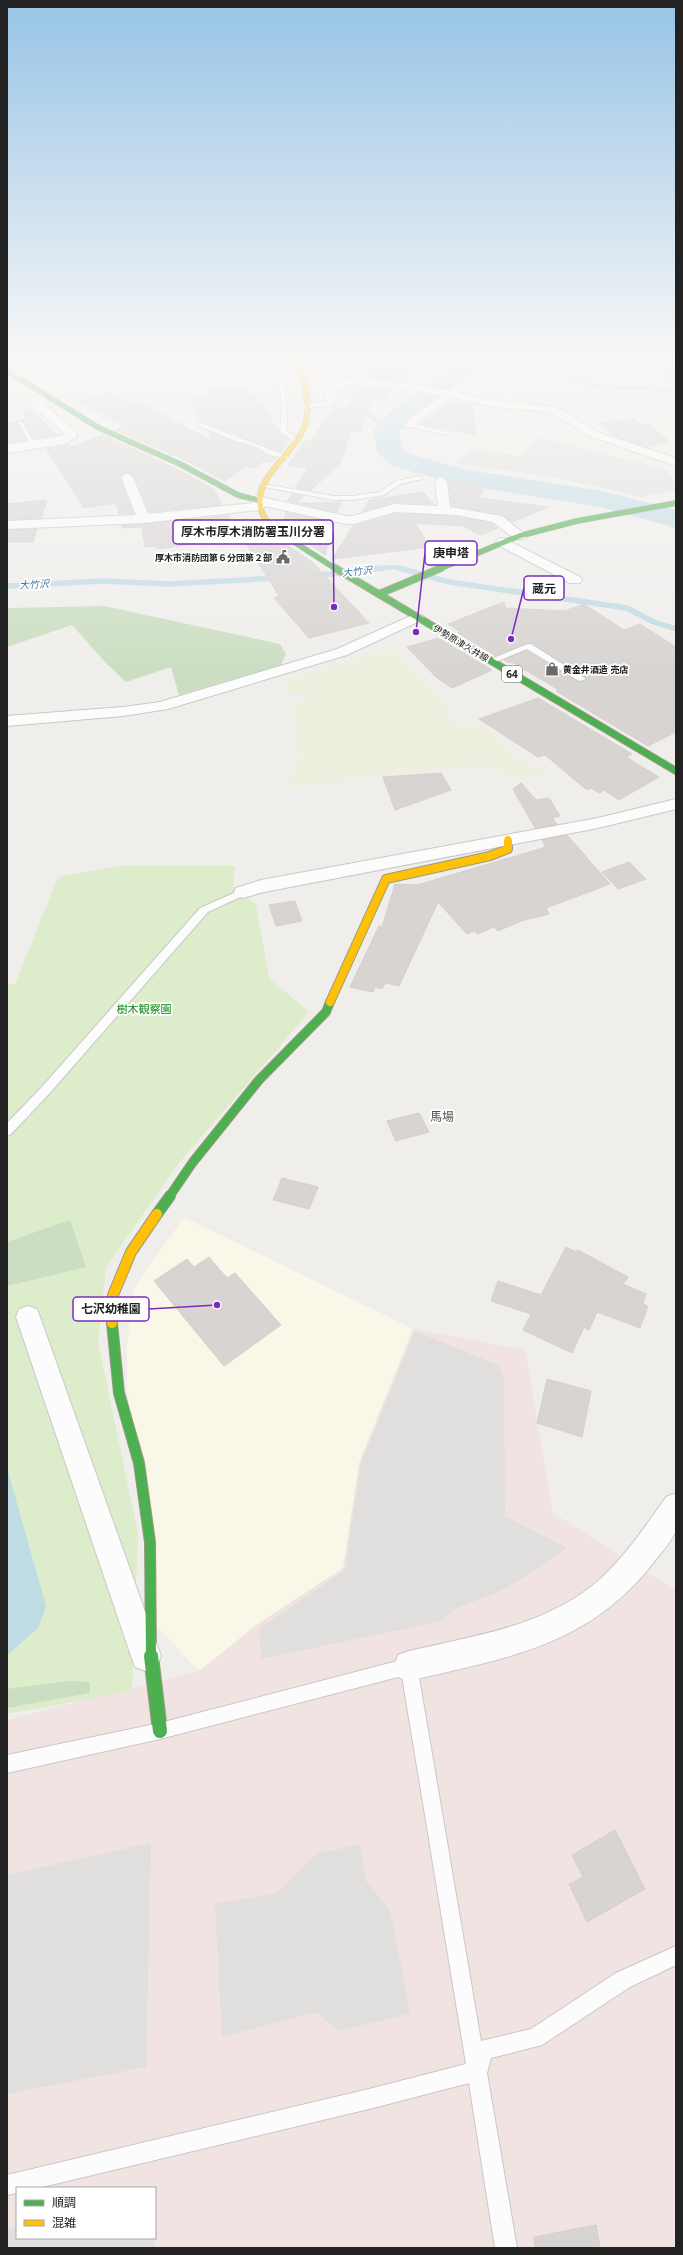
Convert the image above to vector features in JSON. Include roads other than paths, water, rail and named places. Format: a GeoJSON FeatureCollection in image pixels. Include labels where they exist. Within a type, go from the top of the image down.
{"type":"FeatureCollection","features":[{"type":"Feature","properties":{"kind":"street"},"geometry":{"type":"LineString","coordinates":[[180,464],[238,495],[258,503],[346,520],[354,520],[394,508],[444,510],[498,520],[520,536]]}},
{"type":"Feature","properties":{"kind":"street"},"geometry":{"type":"LineString","coordinates":[[258,503],[262,486],[280,464]]}},
{"type":"Feature","properties":{"kind":"street"},"geometry":{"type":"LineString","coordinates":[[127,476],[144,519]]}},
{"type":"Feature","properties":{"kind":"street"},"geometry":{"type":"LineString","coordinates":[[440,481],[440,490],[444,498],[444,510]]}},
{"type":"Feature","properties":{"kind":"street"},"geometry":{"type":"LineString","coordinates":[[7,525],[103,523],[144,519],[258,503]]}},
{"type":"Feature","properties":{"kind":"street","name":"伊勢原津久井線"},"geometry":{"type":"LineString","coordinates":[[258,503],[266,520],[284,536],[490,661],[676,771]]}},
{"type":"Feature","properties":{"kind":"street"},"geometry":{"type":"LineString","coordinates":[[379,594],[441,567],[520,536],[603,516],[676,503]]}},
{"type":"Feature","properties":{"kind":"street"},"geometry":{"type":"LineString","coordinates":[[504,542],[575,580]]}},
{"type":"Feature","properties":{"kind":"street"},"geometry":{"type":"LineString","coordinates":[[7,721],[85,713],[143,710],[162,706],[334,655],[417,617]]}},
{"type":"Feature","properties":{"kind":"street"},"geometry":{"type":"LineString","coordinates":[[243,892],[262,886],[598,823],[676,804]]}},
{"type":"Feature","properties":{"kind":"street"},"geometry":{"type":"LineString","coordinates":[[160,1732],[151,1670],[150,1542],[139,1463],[119,1393],[112,1334],[113,1295],[131,1252],[193,1162],[259,1080],[326,1012],[386,879],[490,856],[508,849],[508,839]]}},
{"type":"Feature","properties":{"kind":"street"},"geometry":{"type":"LineString","coordinates":[[28,1317],[151,1670]]}},
{"type":"Feature","properties":{"kind":"street"},"geometry":{"type":"LineString","coordinates":[[409,1666],[518,1638],[575,1615],[602,1596],[640,1558],[676,1507]]}},
{"type":"Feature","properties":{"kind":"lane"},"geometry":{"type":"LineString","coordinates":[[262,486],[334,498],[353,498],[382,494],[398,482],[420,478]]}},
{"type":"Feature","properties":{"kind":"lane"},"geometry":{"type":"LineString","coordinates":[[490,661],[528,646],[582,679]]}},
{"type":"Feature","properties":{"kind":"lane"},"geometry":{"type":"LineString","coordinates":[[7,1131],[44,1092],[204,910],[243,892]]}},
{"type":"Feature","properties":{"kind":"lane"},"geometry":{"type":"LineString","coordinates":[[7,1764],[160,1732],[409,1666],[506,2248]]}},
{"type":"Feature","properties":{"kind":"lane"},"geometry":{"type":"LineString","coordinates":[[477,2071],[484,2050],[535,2038],[623,1980],[676,1955]]}},
{"type":"Feature","properties":{"kind":"lane"},"geometry":{"type":"LineString","coordinates":[[7,2185],[366,2100],[477,2071]]}},
{"type":"Feature","properties":{"kind":"water"},"geometry":{"type":"Polygon","coordinates":[[[7,1468],[46,1606],[38,1628],[7,1655],[7,1468]]]}},
{"type":"Feature","properties":{"kind":"waterway"},"geometry":{"type":"LineString","coordinates":[[416,464],[461,477],[603,499],[676,519]]}},
{"type":"Feature","properties":{"kind":"waterway","name":"大竹沢"},"geometry":{"type":"LineString","coordinates":[[376,569],[394,567],[402,569]]}},
{"type":"Feature","properties":{"kind":"waterway","name":"大竹沢"},"geometry":{"type":"LineString","coordinates":[[376,569],[383,568]]}},
{"type":"Feature","properties":{"kind":"waterway","name":"大竹沢"},"geometry":{"type":"LineString","coordinates":[[399,568],[449,582],[627,608],[654,622],[676,629]]}},
{"type":"Feature","properties":{"kind":"waterway","name":"大竹沢"},"geometry":{"type":"LineString","coordinates":[[313,576],[376,569]]}},
{"type":"Feature","properties":{"kind":"waterway","name":"大竹沢"},"geometry":{"type":"LineString","coordinates":[[7,586],[103,581],[169,584],[278,578]]}},
{"type":"Feature","properties":{"kind":"place","name":"厚木市消防団第６分団第２部"},"geometry":{"type":"Point","coordinates":[283,557]}},
{"type":"Feature","properties":{"kind":"place","name":"厚木市厚木消防署玉川分署"},"geometry":{"type":"Point","coordinates":[334,607]}},
{"type":"Feature","properties":{"kind":"place","name":"庚申塔"},"geometry":{"type":"Point","coordinates":[416,632]}},
{"type":"Feature","properties":{"kind":"place","name":"蔵元"},"geometry":{"type":"Point","coordinates":[511,639]}},
{"type":"Feature","properties":{"kind":"place","name":"黄金井酒造 売店"},"geometry":{"type":"Point","coordinates":[552,669]}},
{"type":"Feature","properties":{"kind":"place","name":"七沢幼稚園"},"geometry":{"type":"Point","coordinates":[217,1305]}},
{"type":"Feature","properties":{"kind":"district","name":"馬場"},"geometry":{"type":"Point","coordinates":[442,1116]}},
{"type":"Feature","properties":{"kind":"park label","name":"樹木観察園"},"geometry":{"type":"Point","coordinates":[144,1008]}}]}
